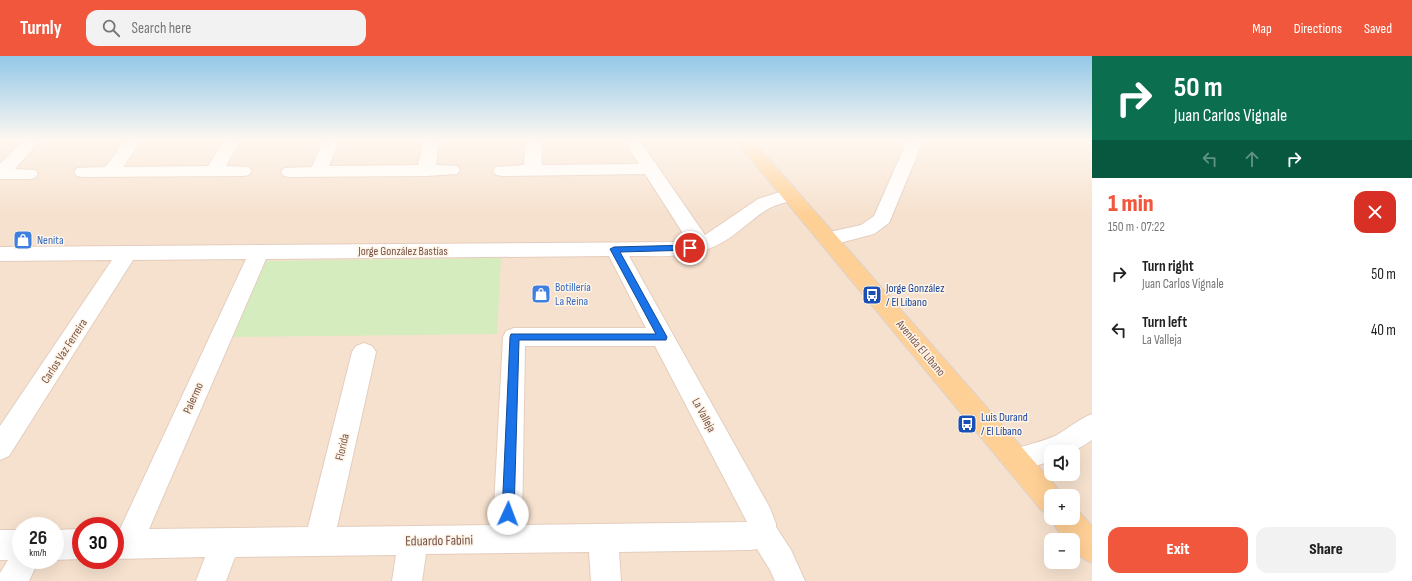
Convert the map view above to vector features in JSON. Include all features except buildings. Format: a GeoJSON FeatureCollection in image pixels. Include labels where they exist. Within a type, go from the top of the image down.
{"type":"FeatureCollection","features":[{"type":"Feature","properties":{"kind":"main road","name":"Avenida El Líbano"},"geometry":{"type":"LineString","coordinates":[[765,166],[1044,493]]}},
{"type":"Feature","properties":{"kind":"main road"},"geometry":{"type":"LineString","coordinates":[[1072,525],[1092,548]]}},
{"type":"Feature","properties":{"kind":"street"},"geometry":{"type":"LineString","coordinates":[[0,174],[8,166]]}},
{"type":"Feature","properties":{"kind":"street"},"geometry":{"type":"LineString","coordinates":[[110,172],[115,166]]}},
{"type":"Feature","properties":{"kind":"street"},"geometry":{"type":"LineString","coordinates":[[214,171],[217,166]]}},
{"type":"Feature","properties":{"kind":"street"},"geometry":{"type":"LineString","coordinates":[[319,172],[322,166]]}},
{"type":"Feature","properties":{"kind":"street"},"geometry":{"type":"LineString","coordinates":[[426,171],[427,166]]}},
{"type":"Feature","properties":{"kind":"street"},"geometry":{"type":"LineString","coordinates":[[534,166],[534,170]]}},
{"type":"Feature","properties":{"kind":"street"},"geometry":{"type":"LineString","coordinates":[[648,166],[701,245]]}},
{"type":"Feature","properties":{"kind":"street"},"geometry":{"type":"LineString","coordinates":[[828,239],[867,230],[882,219],[905,166]]}},
{"type":"Feature","properties":{"kind":"street"},"geometry":{"type":"LineString","coordinates":[[502,171],[650,169]]}},
{"type":"Feature","properties":{"kind":"street"},"geometry":{"type":"LineString","coordinates":[[290,172],[451,170]]}},
{"type":"Feature","properties":{"kind":"street"},"geometry":{"type":"LineString","coordinates":[[83,172],[243,171]]}},
{"type":"Feature","properties":{"kind":"street"},"geometry":{"type":"LineString","coordinates":[[0,174],[29,174]]}},
{"type":"Feature","properties":{"kind":"street","name":"Jorge González Bastías"},"geometry":{"type":"LineString","coordinates":[[0,254],[677,249],[701,245],[719,238],[761,204],[790,195]]}},
{"type":"Feature","properties":{"kind":"street","name":"La Valleja"},"geometry":{"type":"LineString","coordinates":[[614,249],[760,518],[762,530],[781,560],[790,581]]}},
{"type":"Feature","properties":{"kind":"street","name":"Palermo"},"geometry":{"type":"LineString","coordinates":[[124,540],[259,252]]}},
{"type":"Feature","properties":{"kind":"street","name":"Carlos Vaz Ferreira"},"geometry":{"type":"LineString","coordinates":[[0,448],[127,253]]}},
{"type":"Feature","properties":{"kind":"street"},"geometry":{"type":"LineString","coordinates":[[507,539],[514,337],[662,337]]}},
{"type":"Feature","properties":{"kind":"street","name":"Florida"},"geometry":{"type":"LineString","coordinates":[[320,542],[364,352]]}},
{"type":"Feature","properties":{"kind":"street"},"geometry":{"type":"LineString","coordinates":[[1016,460],[1046,452],[1066,443],[1084,432],[1092,424]]}},
{"type":"Feature","properties":{"kind":"street","name":"Eduardo Fabini"},"geometry":{"type":"LineString","coordinates":[[124,544],[750,536],[759,534],[762,530]]}},
{"type":"Feature","properties":{"kind":"street"},"geometry":{"type":"LineString","coordinates":[[603,538],[606,581]]}},
{"type":"Feature","properties":{"kind":"street"},"geometry":{"type":"LineString","coordinates":[[407,581],[412,540]]}},
{"type":"Feature","properties":{"kind":"street"},"geometry":{"type":"LineString","coordinates":[[211,581],[225,543]]}},
{"type":"Feature","properties":{"kind":"street"},"geometry":{"type":"LineString","coordinates":[[0,545],[12,545]]}},
{"type":"Feature","properties":{"kind":"street"},"geometry":{"type":"LineString","coordinates":[[12,581],[19,569]]}},
{"type":"Feature","properties":{"kind":"shaded area"},"geometry":{"type":"Polygon","coordinates":[[[0,166],[1092,166],[1092,581],[0,581],[0,166]]]}},
{"type":"Feature","properties":{"kind":"green space"},"geometry":{"type":"Polygon","coordinates":[[[501,258],[497,334],[231,337],[264,261],[501,258]]]}},
{"type":"Feature","properties":{"kind":"place","name":"Nenita"},"geometry":{"type":"Point","coordinates":[23,240]}},
{"type":"Feature","properties":{"kind":"place","name":"Botillería La Reina"},"geometry":{"type":"Point","coordinates":[541,294]}},
{"type":"Feature","properties":{"kind":"place","name":"Jorge González / El Líbano"},"geometry":{"type":"Point","coordinates":[872,295]}},
{"type":"Feature","properties":{"kind":"place","name":"Luis Durand / El Líbano"},"geometry":{"type":"Point","coordinates":[967,424]}},
{"type":"Feature","properties":{"kind":"route"},"geometry":{"type":"LineString","coordinates":[[508,514],[514,337],[662,337],[614,249],[690,248]]}}]}
